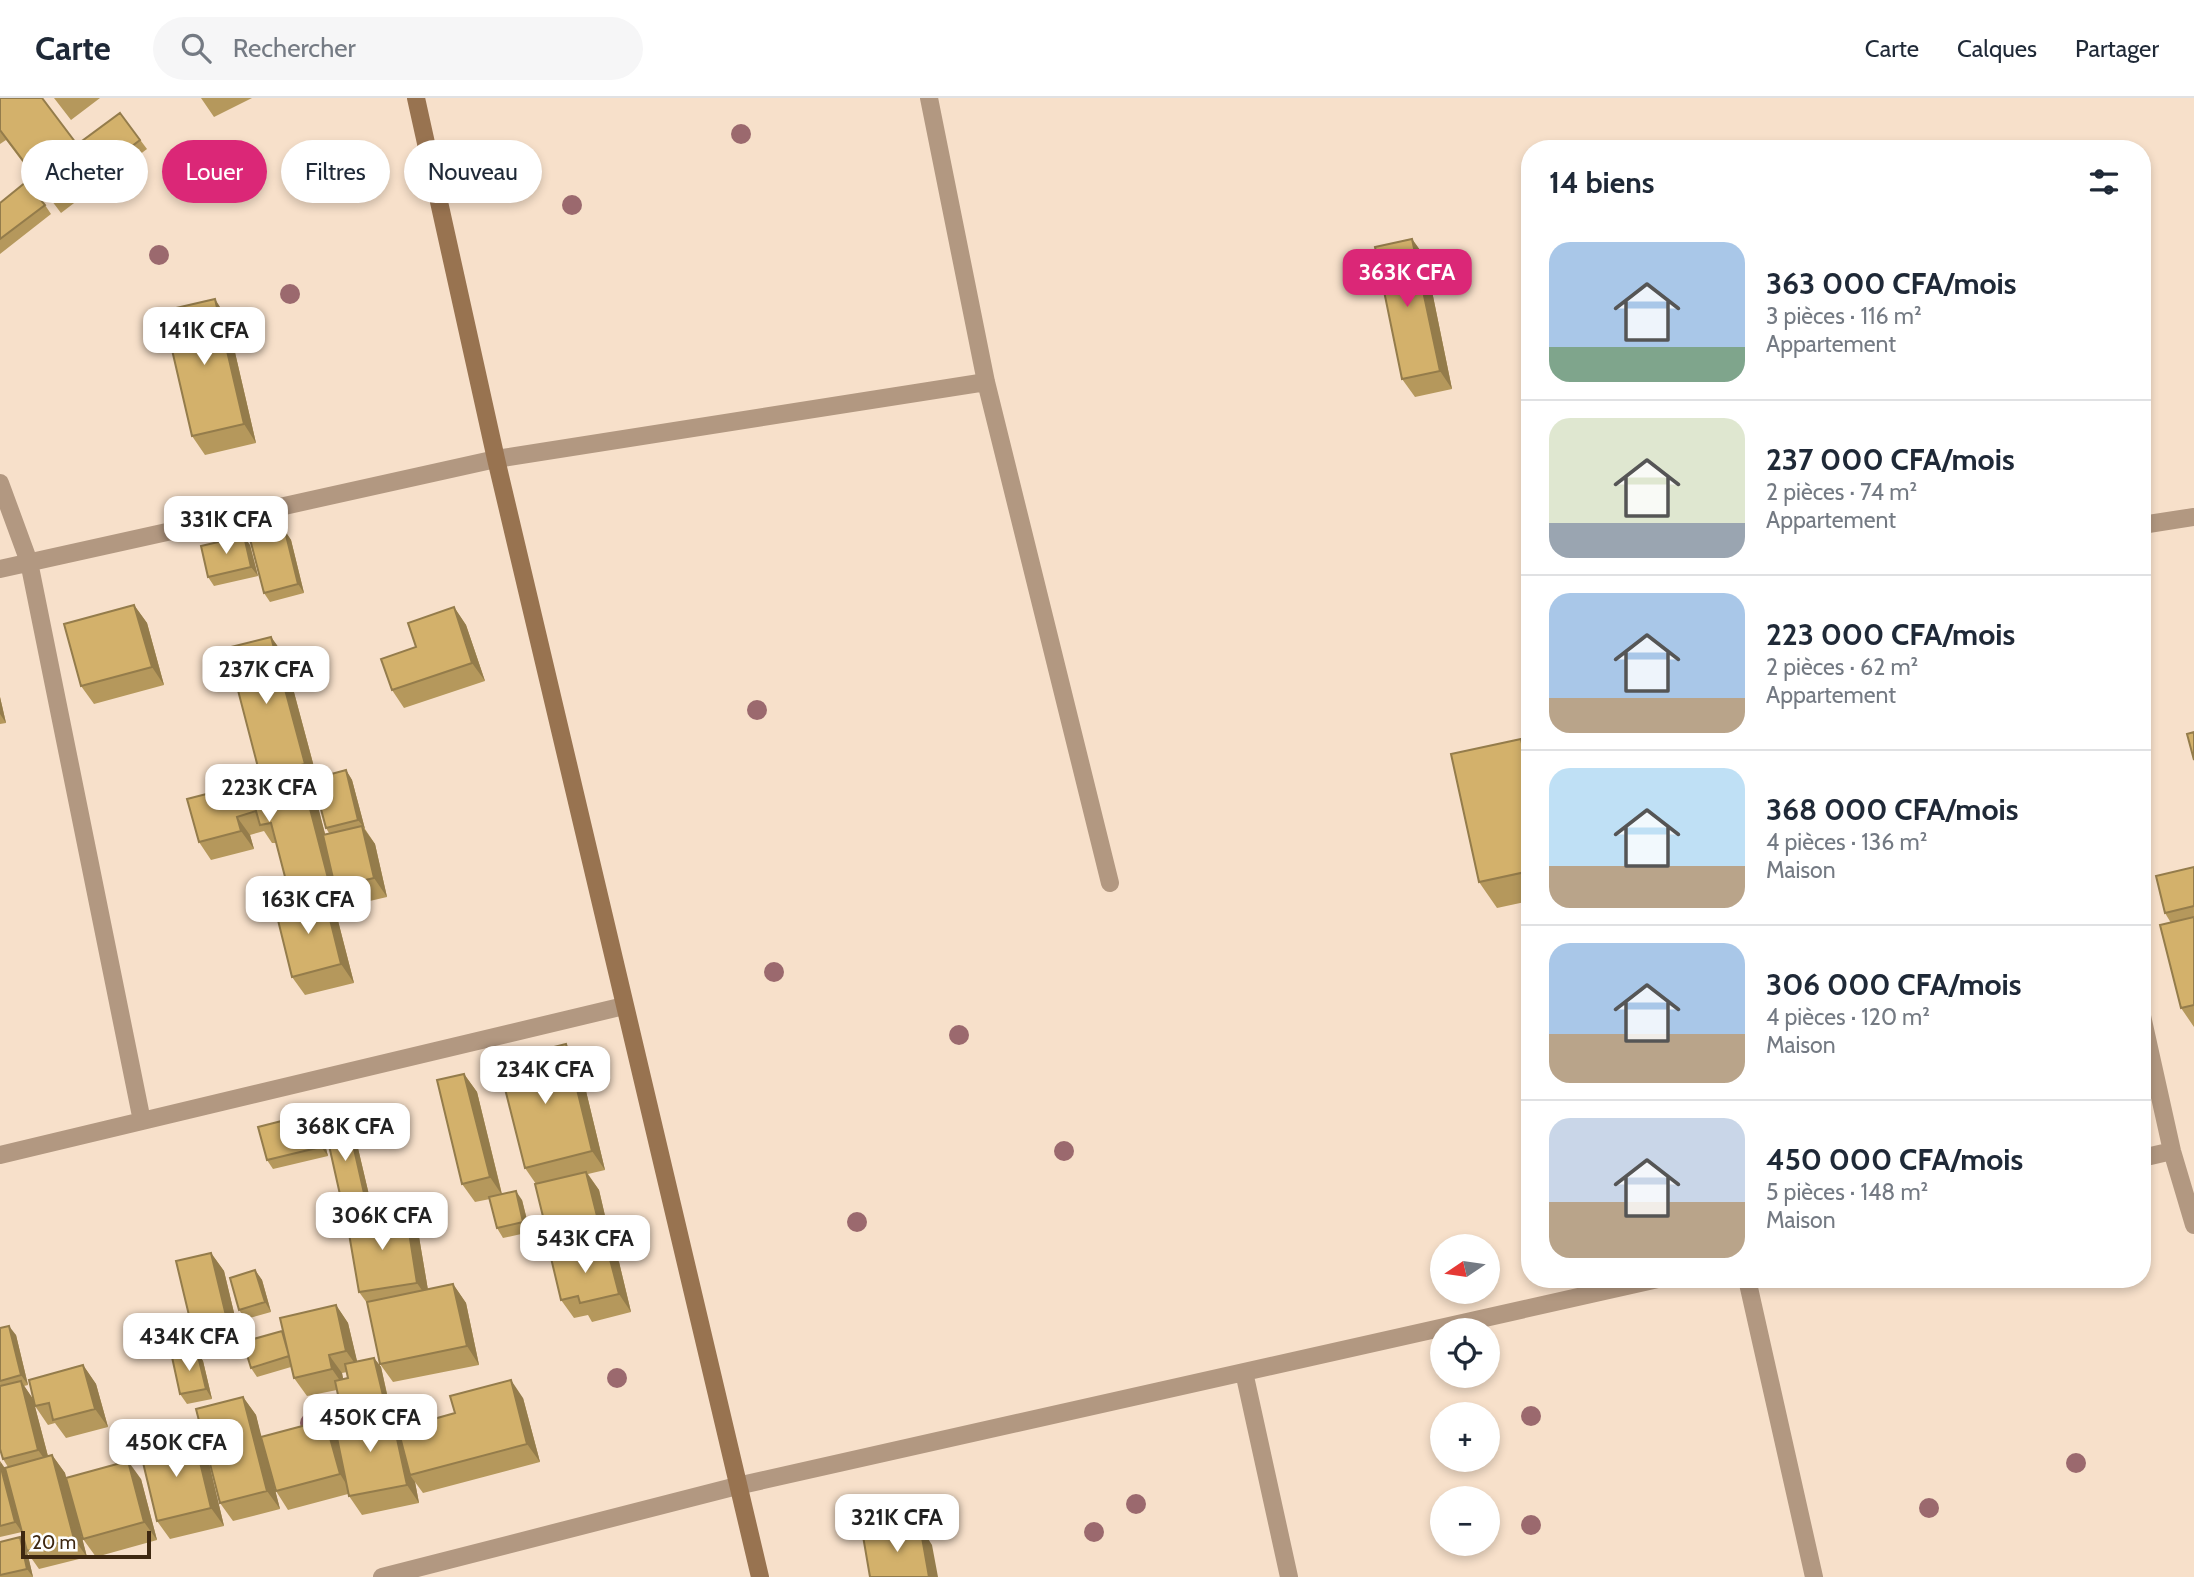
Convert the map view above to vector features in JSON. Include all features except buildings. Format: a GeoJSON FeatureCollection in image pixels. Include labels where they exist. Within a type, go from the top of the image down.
{"type":"FeatureCollection","features":[{"type":"Feature","properties":{"kind":"main road"},"geometry":{"type":"LineString","coordinates":[[416,98],[496,459],[760,1577]]}},
{"type":"Feature","properties":{"kind":"street"},"geometry":{"type":"LineString","coordinates":[[929,98],[986,382],[1110,883]]}},
{"type":"Feature","properties":{"kind":"street"},"geometry":{"type":"LineString","coordinates":[[0,569],[496,459],[986,382]]}},
{"type":"Feature","properties":{"kind":"street"},"geometry":{"type":"LineString","coordinates":[[0,484],[29,562],[142,1121]]}},
{"type":"Feature","properties":{"kind":"street"},"geometry":{"type":"LineString","coordinates":[[2151,524],[2194,517]]}},
{"type":"Feature","properties":{"kind":"street"},"geometry":{"type":"LineString","coordinates":[[0,1155],[624,1006]]}},
{"type":"Feature","properties":{"kind":"street"},"geometry":{"type":"LineString","coordinates":[[2151,1056],[2172,1151],[2194,1226]]}},
{"type":"Feature","properties":{"kind":"street"},"geometry":{"type":"LineString","coordinates":[[2151,1156],[2172,1151]]}},
{"type":"Feature","properties":{"kind":"street"},"geometry":{"type":"LineString","coordinates":[[382,1577],[737,1486],[1618,1288]]}},
{"type":"Feature","properties":{"kind":"street"},"geometry":{"type":"LineString","coordinates":[[1749,1288],[1814,1577]]}},
{"type":"Feature","properties":{"kind":"street"},"geometry":{"type":"LineString","coordinates":[[1244,1373],[1289,1577]]}}]}
